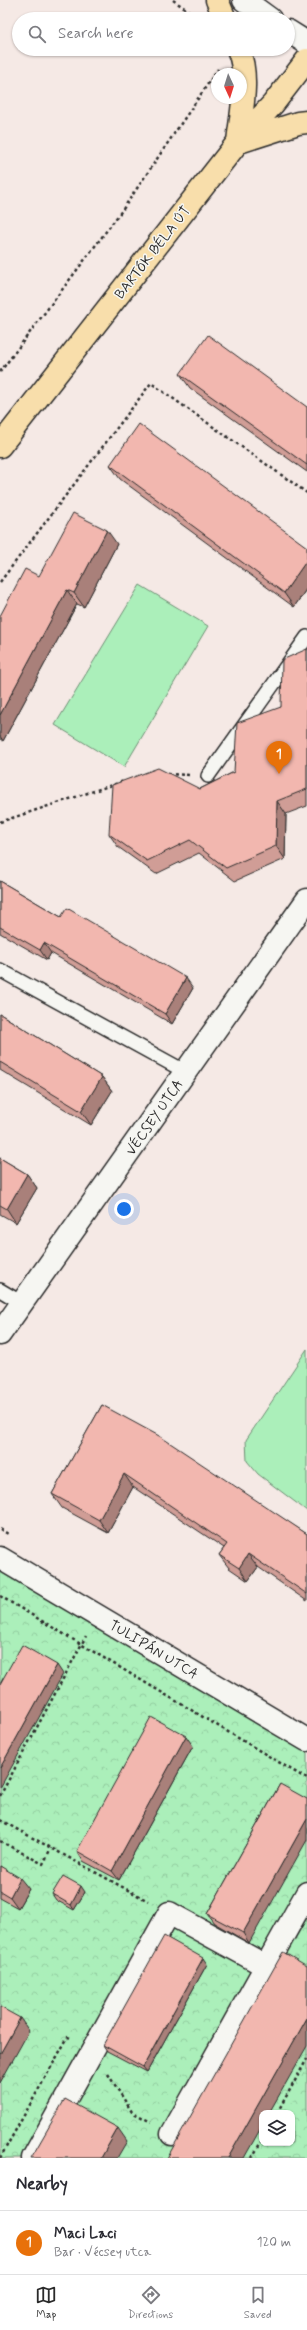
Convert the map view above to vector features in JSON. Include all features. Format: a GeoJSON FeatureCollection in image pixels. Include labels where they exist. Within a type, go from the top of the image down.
{"type":"FeatureCollection","features":[{"type":"Feature","properties":{"kind":"main road"},"geometry":{"type":"LineString","coordinates":[[217,0],[222,12]]}},
{"type":"Feature","properties":{"kind":"main road"},"geometry":{"type":"LineString","coordinates":[[241,56],[244,83],[238,142],[307,122]]}},
{"type":"Feature","properties":{"kind":"main road","name":"BARTÓK BÉLA ÚT"},"geometry":{"type":"LineString","coordinates":[[0,446],[238,142],[285,90],[307,60]]}},
{"type":"Feature","properties":{"kind":"street"},"geometry":{"type":"LineString","coordinates":[[244,0],[260,12]]}},
{"type":"Feature","properties":{"kind":"street"},"geometry":{"type":"LineString","coordinates":[[295,35],[307,43]]}},
{"type":"Feature","properties":{"kind":"street","name":"VÉCSEY UTCA"},"geometry":{"type":"LineString","coordinates":[[0,1334],[307,900]]}},
{"type":"Feature","properties":{"kind":"street","name":"TULIPÁN UTCA"},"geometry":{"type":"LineString","coordinates":[[0,1558],[307,1740]]}},
{"type":"Feature","properties":{"kind":"street"},"geometry":{"type":"LineString","coordinates":[[172,2134],[307,1893]]}},
{"type":"Feature","properties":{"kind":"street"},"geometry":{"type":"LineString","coordinates":[[33,2158],[170,1913],[266,1966]]}},
{"type":"Feature","properties":{"kind":"lane"},"geometry":{"type":"LineString","coordinates":[[208,776],[307,637]]}},
{"type":"Feature","properties":{"kind":"lane"},"geometry":{"type":"LineString","coordinates":[[0,970],[186,1072]]}},
{"type":"Feature","properties":{"kind":"lane"},"geometry":{"type":"LineString","coordinates":[[0,1290],[22,1303]]}},
{"type":"Feature","properties":{"kind":"path"},"geometry":{"type":"LineString","coordinates":[[173,0],[190,12]]}},
{"type":"Feature","properties":{"kind":"path"},"geometry":{"type":"LineString","coordinates":[[0,372],[123,209],[220,66]]}},
{"type":"Feature","properties":{"kind":"path"},"geometry":{"type":"LineString","coordinates":[[0,582],[151,383],[307,493]]}},
{"type":"Feature","properties":{"kind":"path"},"geometry":{"type":"LineString","coordinates":[[163,774],[208,776]]}},
{"type":"Feature","properties":{"kind":"path"},"geometry":{"type":"LineString","coordinates":[[0,822],[126,780]]}},
{"type":"Feature","properties":{"kind":"path"},"geometry":{"type":"LineString","coordinates":[[0,1596],[307,1779]]}},
{"type":"Feature","properties":{"kind":"path"},"geometry":{"type":"LineString","coordinates":[[0,1796],[86,1636]]}},
{"type":"Feature","properties":{"kind":"path"},"geometry":{"type":"LineString","coordinates":[[0,1820],[170,1913]]}},
{"type":"Feature","properties":{"kind":"path"},"geometry":{"type":"LineString","coordinates":[[0,1840],[43,1864],[51,1848]]}},
{"type":"Feature","properties":{"kind":"path"},"geometry":{"type":"LineString","coordinates":[[0,2158],[68,2037],[92,2051],[132,2112],[172,2134]]}},
{"type":"Feature","properties":{"kind":"path"},"geometry":{"type":"LineString","coordinates":[[279,2110],[307,2059]]}},
{"type":"Feature","properties":{"kind":"path"},"geometry":{"type":"LineString","coordinates":[[252,2158],[259,2145]]}},
{"type":"Feature","properties":{"kind":"green space"},"geometry":{"type":"Polygon","coordinates":[[[140,585],[208,626],[124,767],[55,725],[140,585]]]}},
{"type":"Feature","properties":{"kind":"green space"},"geometry":{"type":"Polygon","coordinates":[[[307,1349],[307,1511],[258,1474],[247,1461],[246,1440],[307,1349]]]}},
{"type":"Feature","properties":{"kind":"green space"},"geometry":{"type":"Polygon","coordinates":[[[0,1563],[307,1745],[307,2155],[305,2158],[0,2158],[0,1563]]]}},
{"type":"Feature","properties":{"kind":"building"},"geometry":{"type":"Polygon","coordinates":[[[208,335],[307,407],[307,465],[180,374],[208,335]]]}},
{"type":"Feature","properties":{"kind":"building"},"geometry":{"type":"Polygon","coordinates":[[[139,424],[307,547],[307,560],[284,593],[110,465],[139,424]]]}},
{"type":"Feature","properties":{"kind":"building"},"geometry":{"type":"Polygon","coordinates":[[[73,513],[107,530],[74,593],[67,590],[0,715],[0,616],[25,569],[39,576],[73,513]]]}},
{"type":"Feature","properties":{"kind":"building"},"geometry":{"type":"Polygon","coordinates":[[[307,649],[307,789],[277,801],[276,846],[226,868],[190,840],[147,861],[109,834],[112,785],[158,768],[200,789],[234,772],[237,723],[281,707],[282,660],[307,649]]]}},
{"type":"Feature","properties":{"kind":"building"},"geometry":{"type":"Polygon","coordinates":[[[0,881],[61,917],[67,908],[186,978],[165,1014],[44,943],[40,950],[0,927],[0,881]]]}},
{"type":"Feature","properties":{"kind":"building"},"geometry":{"type":"Polygon","coordinates":[[[0,1014],[102,1077],[81,1111],[0,1062],[0,1014]]]}},
{"type":"Feature","properties":{"kind":"building"},"geometry":{"type":"Polygon","coordinates":[[[0,1158],[27,1174],[7,1209],[0,1205],[0,1158]]]}},
{"type":"Feature","properties":{"kind":"building"},"geometry":{"type":"Polygon","coordinates":[[[102,1405],[161,1437],[307,1534],[307,1594],[248,1554],[239,1568],[219,1555],[227,1544],[124,1474],[99,1520],[52,1494],[102,1405]]]}},
{"type":"Feature","properties":{"kind":"building"},"geometry":{"type":"Polygon","coordinates":[[[22,1645],[57,1665],[0,1768],[0,1684],[22,1645]]]}},
{"type":"Feature","properties":{"kind":"building"},"geometry":{"type":"Polygon","coordinates":[[[151,1717],[186,1736],[112,1871],[77,1851],[151,1717]]]}},
{"type":"Feature","properties":{"kind":"building"},"geometry":{"type":"Polygon","coordinates":[[[280,1784],[307,1799],[307,1819],[243,1933],[207,1914],[280,1784]]]}},
{"type":"Feature","properties":{"kind":"building"},"geometry":{"type":"Polygon","coordinates":[[[0,1866],[20,1878],[10,1897],[0,1891],[0,1866]]]}},
{"type":"Feature","properties":{"kind":"building"},"geometry":{"type":"Polygon","coordinates":[[[63,1876],[81,1886],[71,1905],[52,1894],[63,1876]]]}},
{"type":"Feature","properties":{"kind":"building"},"geometry":{"type":"Polygon","coordinates":[[[164,1936],[203,1958],[143,2067],[103,2045],[164,1936]]]}},
{"type":"Feature","properties":{"kind":"building"},"geometry":{"type":"Polygon","coordinates":[[[283,1952],[307,1966],[307,2018],[228,2158],[167,2158],[283,1952]]]}},
{"type":"Feature","properties":{"kind":"building"},"geometry":{"type":"Polygon","coordinates":[[[0,2007],[20,2018],[0,2054],[0,2007]]]}},
{"type":"Feature","properties":{"kind":"building"},"geometry":{"type":"Polygon","coordinates":[[[65,2099],[118,2128],[101,2158],[31,2158],[65,2099]]]}},
{"type":"Feature","properties":{"kind":"place","name":"Maci Laci"},"geometry":{"type":"Point","coordinates":[279,774]}}]}
